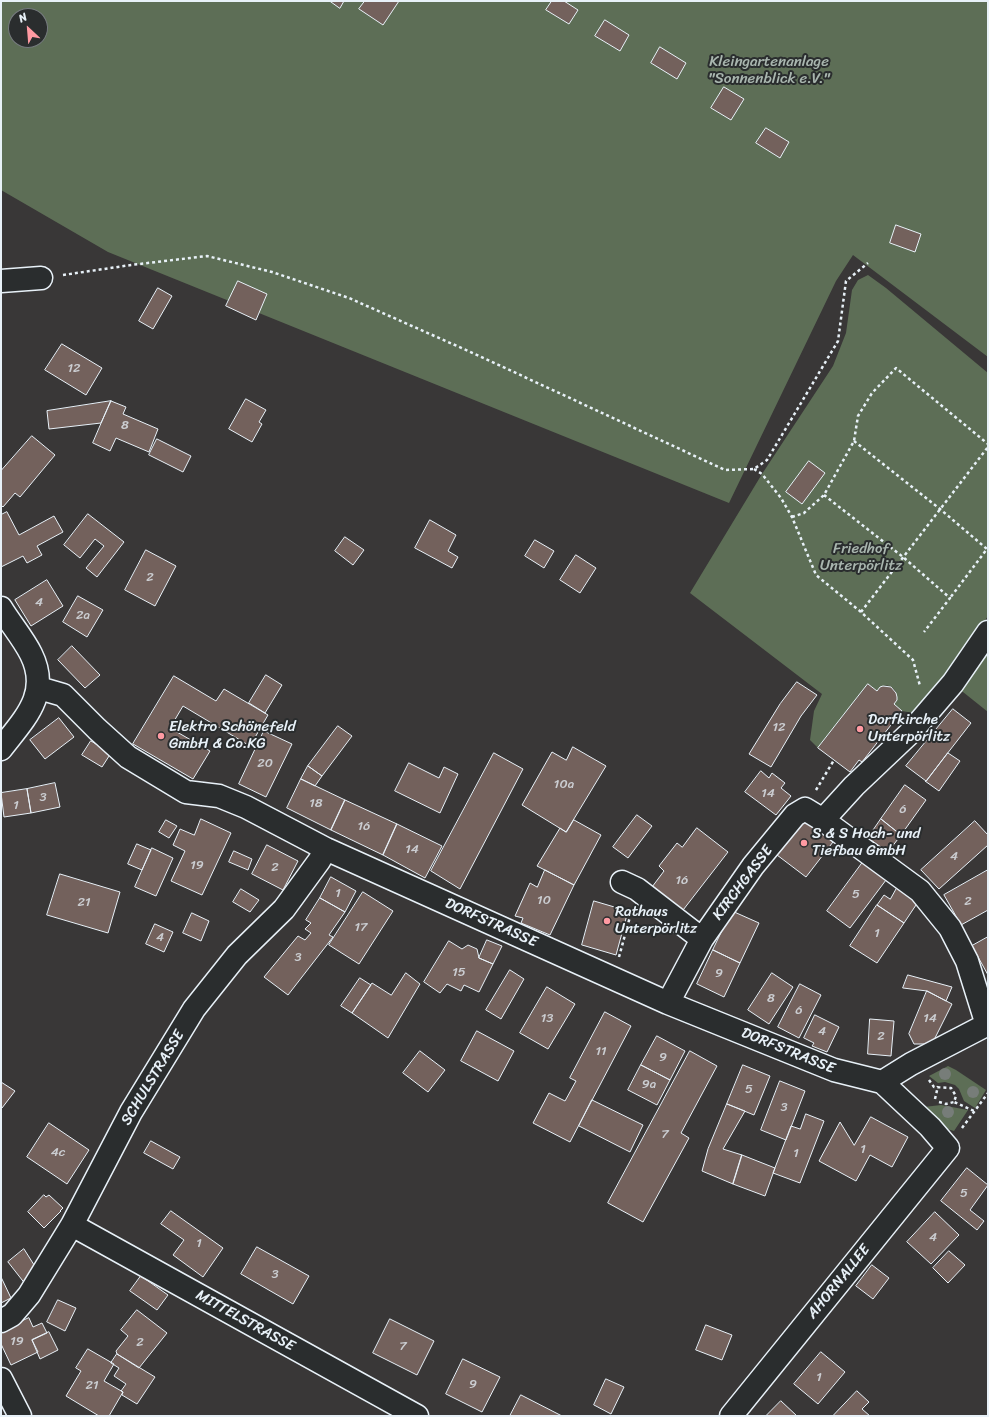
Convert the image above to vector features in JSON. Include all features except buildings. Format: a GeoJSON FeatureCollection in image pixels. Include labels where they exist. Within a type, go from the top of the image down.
{"type":"FeatureCollection","features":[{"type":"Feature","properties":{"kind":"street"},"geometry":{"type":"LineString","coordinates":[[1,281],[41,278]]}},
{"type":"Feature","properties":{"kind":"street"},"geometry":{"type":"LineString","coordinates":[[1,608],[31,654],[38,672],[38,688],[31,710],[5,738]]}},
{"type":"Feature","properties":{"kind":"street","name":"KIRCHGASSE"},"geometry":{"type":"LineString","coordinates":[[668,1003],[702,938],[753,866],[795,815],[814,814],[854,786],[910,733],[953,683],[988,632]]}},
{"type":"Feature","properties":{"kind":"street","name":"DORFSTRASSE"},"geometry":{"type":"LineString","coordinates":[[38,688],[64,695],[97,729],[128,757],[186,792],[219,796],[246,808],[326,849],[668,1003],[834,1070],[882,1082],[930,1127],[948,1148]]}},
{"type":"Feature","properties":{"kind":"street"},"geometry":{"type":"LineString","coordinates":[[814,814],[920,891],[950,928],[967,961],[987,1024],[882,1082]]}},
{"type":"Feature","properties":{"kind":"street","name":"SCHULSTRASSE"},"geometry":{"type":"LineString","coordinates":[[1,1321],[12,1315],[29,1295],[72,1226],[131,1112],[194,1009],[238,954],[284,909],[326,849]]}},
{"type":"Feature","properties":{"kind":"street"},"geometry":{"type":"LineString","coordinates":[[630,886],[702,938]]}},
{"type":"Feature","properties":{"kind":"street","name":"AHORNALLEE"},"geometry":{"type":"LineString","coordinates":[[731,1416],[948,1148]]}},
{"type":"Feature","properties":{"kind":"street","name":"MITTELSTRASSE"},"geometry":{"type":"LineString","coordinates":[[72,1226],[417,1416]]}},
{"type":"Feature","properties":{"kind":"street"},"geometry":{"type":"LineString","coordinates":[[1,1379],[20,1416]]}},
{"type":"Feature","properties":{"kind":"path"},"geometry":{"type":"LineString","coordinates":[[41,278],[207,256],[272,272],[350,298],[475,354],[725,470],[754,469],[767,460],[838,341],[846,282],[868,263]]}},
{"type":"Feature","properties":{"kind":"path"},"geometry":{"type":"LineString","coordinates":[[792,517],[804,513],[824,495],[854,441],[858,416],[872,393],[896,368],[988,445],[861,612]]}},
{"type":"Feature","properties":{"kind":"path"},"geometry":{"type":"LineString","coordinates":[[854,441],[940,509],[987,549],[924,632]]}},
{"type":"Feature","properties":{"kind":"path"},"geometry":{"type":"LineString","coordinates":[[754,469],[762,474],[781,498],[792,517],[816,575],[861,612],[913,660],[920,685],[920,692]]}},
{"type":"Feature","properties":{"kind":"path"},"geometry":{"type":"LineString","coordinates":[[824,495],[903,557],[950,598]]}},
{"type":"Feature","properties":{"kind":"path"},"geometry":{"type":"LineString","coordinates":[[814,814],[834,760]]}},
{"type":"Feature","properties":{"kind":"path"},"geometry":{"type":"LineString","coordinates":[[613,978],[626,932],[630,886]]}},
{"type":"Feature","properties":{"kind":"path"},"geometry":{"type":"LineString","coordinates":[[622,931],[626,932]]}},
{"type":"Feature","properties":{"kind":"path"},"geometry":{"type":"LineString","coordinates":[[916,1062],[934,1087],[951,1088],[956,1096],[954,1102]]}},
{"type":"Feature","properties":{"kind":"path"},"geometry":{"type":"LineString","coordinates":[[948,1148],[988,1093]]}},
{"type":"Feature","properties":{"kind":"path"},"geometry":{"type":"LineString","coordinates":[[934,1101],[946,1104],[954,1102],[974,1111]]}},
{"type":"Feature","properties":{"kind":"green space","name":"Kleingartenanlage \"Sonnenblick e.V.\""},"geometry":{"type":"Polygon","coordinates":[[[1,1],[988,1],[988,357],[853,255],[836,281],[729,503],[108,252],[1,190],[1,1]]]}},
{"type":"Feature","properties":{"kind":"green space","name":"Friedhof Unterpörlitz"},"geometry":{"type":"Polygon","coordinates":[[[868,275],[886,288],[988,373],[988,616],[919,714],[902,711],[894,704],[896,699],[895,691],[889,686],[881,687],[877,691],[868,684],[818,748],[810,740],[814,711],[822,694],[690,593],[762,474],[833,366],[846,333],[852,290],[858,280],[868,275]]]}},
{"type":"Feature","properties":{"kind":"green space"},"geometry":{"type":"Polygon","coordinates":[[[988,648],[988,712],[958,688],[988,648]]]}},
{"type":"Feature","properties":{"kind":"green space"},"geometry":{"type":"Polygon","coordinates":[[[948,1066],[986,1090],[975,1108],[964,1101],[959,1089],[955,1085],[945,1082],[938,1083],[929,1076],[948,1066]]]}},
{"type":"Feature","properties":{"kind":"green space"},"geometry":{"type":"Polygon","coordinates":[[[941,1105],[968,1110],[954,1131],[937,1122],[924,1107],[941,1105]]]}},
{"type":"Feature","properties":{"kind":"place","name":"Dorfkirche Unterpörlitz"},"geometry":{"type":"Point","coordinates":[860,729]}},
{"type":"Feature","properties":{"kind":"place","name":"Elektro Schönefeld GmbH & Co.KG"},"geometry":{"type":"Point","coordinates":[161,736]}},
{"type":"Feature","properties":{"kind":"place","name":"S & S Hoch- und Tiefbau GmbH"},"geometry":{"type":"Point","coordinates":[804,843]}},
{"type":"Feature","properties":{"kind":"place","name":"Rathaus Unterpörlitz"},"geometry":{"type":"Point","coordinates":[607,921]}}]}
